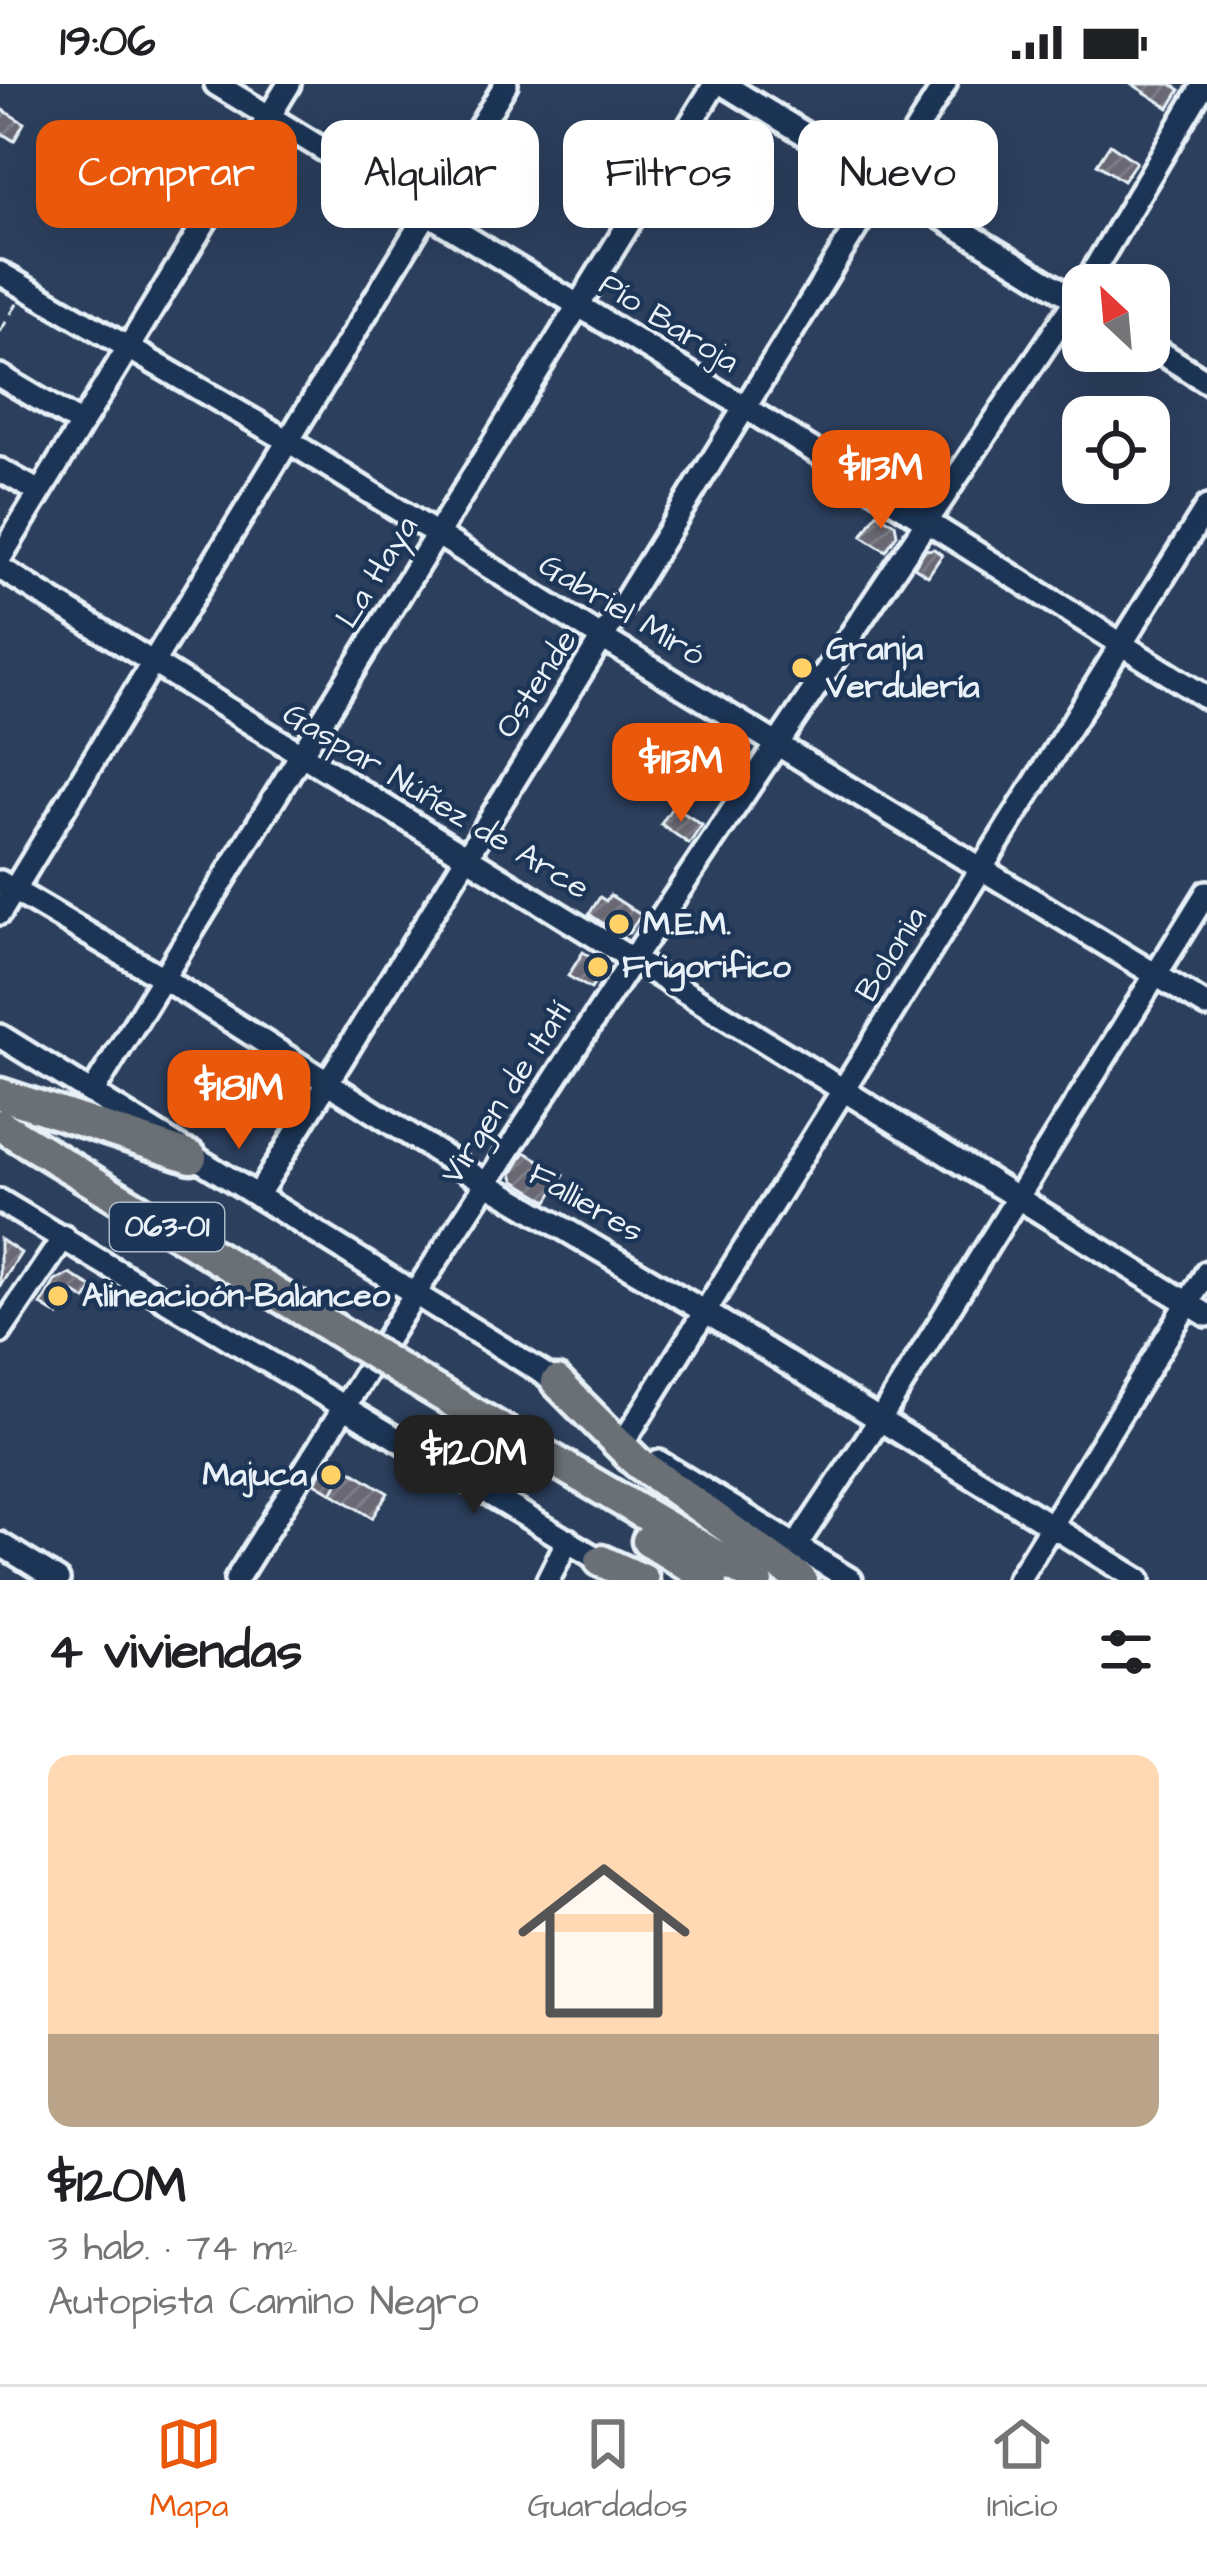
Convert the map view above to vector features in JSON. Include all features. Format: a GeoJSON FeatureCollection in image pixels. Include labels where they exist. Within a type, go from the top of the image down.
{"type":"FeatureCollection","features":[{"type":"Feature","properties":{"kind":"highway"},"geometry":{"type":"LineString","coordinates":[[0,1094],[191,1157]]}},
{"type":"Feature","properties":{"kind":"highway","name":"063-01"},"geometry":{"type":"LineString","coordinates":[[0,1125],[712,1580]]}},
{"type":"Feature","properties":{"kind":"highway","name":"063-01"},"geometry":{"type":"LineString","coordinates":[[0,1148],[330,1337]]}},
{"type":"Feature","properties":{"kind":"highway","name":"063-01"},"geometry":{"type":"LineString","coordinates":[[397,1380],[757,1580]]}},
{"type":"Feature","properties":{"kind":"highway"},"geometry":{"type":"LineString","coordinates":[[557,1382],[637,1462],[801,1580]]}},
{"type":"Feature","properties":{"kind":"highway"},"geometry":{"type":"LineString","coordinates":[[602,1561],[643,1580]]}},
{"type":"Feature","properties":{"kind":"street","name":"Pío Baroja"},"geometry":{"type":"LineString","coordinates":[[216,84],[321,147]]}},
{"type":"Feature","properties":{"kind":"street"},"geometry":{"type":"LineString","coordinates":[[0,558],[290,84]]}},
{"type":"Feature","properties":{"kind":"street"},"geometry":{"type":"LineString","coordinates":[[484,120],[506,84]]}},
{"type":"Feature","properties":{"kind":"street"},"geometry":{"type":"LineString","coordinates":[[719,84],[798,131]]}},
{"type":"Feature","properties":{"kind":"street","name":"La Haya"},"geometry":{"type":"LineString","coordinates":[[92,1093],[719,84]]}},
{"type":"Feature","properties":{"kind":"street","name":"Ostende"},"geometry":{"type":"LineString","coordinates":[[923,120],[945,84]]}},
{"type":"Feature","properties":{"kind":"street","name":"Virgen de Itatí"},"geometry":{"type":"LineString","coordinates":[[1099,264],[1204,84]]}},
{"type":"Feature","properties":{"kind":"street"},"geometry":{"type":"LineString","coordinates":[[0,913],[7,886],[151,663],[419,228]]}},
{"type":"Feature","properties":{"kind":"street","name":"Pío Baroja"},"geometry":{"type":"LineString","coordinates":[[452,228],[1207,698]]}},
{"type":"Feature","properties":{"kind":"street","name":"Ostende"},"geometry":{"type":"LineString","coordinates":[[257,1196],[857,228]]}},
{"type":"Feature","properties":{"kind":"street"},"geometry":{"type":"LineString","coordinates":[[966,228],[1062,283]]}},
{"type":"Feature","properties":{"kind":"street","name":"Gabriel Miró"},"geometry":{"type":"LineString","coordinates":[[0,273],[287,440],[1207,1006]]}},
{"type":"Feature","properties":{"kind":"street","name":"Virgen de Itatí"},"geometry":{"type":"LineString","coordinates":[[236,1580],[633,959],[1062,323]]}},
{"type":"Feature","properties":{"kind":"street"},"geometry":{"type":"LineString","coordinates":[[1170,358],[1207,382]]}},
{"type":"Feature","properties":{"kind":"street"},"geometry":{"type":"LineString","coordinates":[[0,376],[82,424]]}},
{"type":"Feature","properties":{"kind":"street"},"geometry":{"type":"LineString","coordinates":[[0,470],[39,492]]}},
{"type":"Feature","properties":{"kind":"street","name":"Bolonia"},"geometry":{"type":"LineString","coordinates":[[628,1435],[1207,507]]}},
{"type":"Feature","properties":{"kind":"street","name":"Gaspar Núñez de Arce"},"geometry":{"type":"LineString","coordinates":[[0,568],[1197,1309]]}},
{"type":"Feature","properties":{"kind":"street","name":"Fallieres"},"geometry":{"type":"LineString","coordinates":[[7,886],[1139,1580]]}},
{"type":"Feature","properties":{"kind":"street"},"geometry":{"type":"LineString","coordinates":[[795,1547],[879,1421],[1207,892]]}},
{"type":"Feature","properties":{"kind":"street"},"geometry":{"type":"LineString","coordinates":[[0,1036],[603,1410],[660,1462],[851,1580]]}},
{"type":"Feature","properties":{"kind":"street"},"geometry":{"type":"LineString","coordinates":[[0,1201],[632,1580]]}},
{"type":"Feature","properties":{"kind":"street"},"geometry":{"type":"LineString","coordinates":[[0,1332],[64,1237]]}},
{"type":"Feature","properties":{"kind":"street"},"geometry":{"type":"LineString","coordinates":[[1018,1580],[1197,1309],[1207,1272]]}},
{"type":"Feature","properties":{"kind":"street"},"geometry":{"type":"LineString","coordinates":[[548,1580],[568,1540]]}},
{"type":"Feature","properties":{"kind":"street"},"geometry":{"type":"LineString","coordinates":[[0,1544],[46,1577]]}},
{"type":"Feature","properties":{"kind":"path"},"geometry":{"type":"LineString","coordinates":[[0,332],[17,303]]}},
{"type":"Feature","properties":{"kind":"building"},"geometry":{"type":"Polygon","coordinates":[[[1132,84],[1171,84],[1180,90],[1169,108],[1132,84]]]}},
{"type":"Feature","properties":{"kind":"building"},"geometry":{"type":"Polygon","coordinates":[[[1,109],[24,123],[14,141],[0,132],[1,109]]]}},
{"type":"Feature","properties":{"kind":"building"},"geometry":{"type":"Polygon","coordinates":[[[1110,144],[1136,162],[1123,181],[1097,164],[1110,144]]]}},
{"type":"Feature","properties":{"kind":"building"},"geometry":{"type":"Polygon","coordinates":[[[877,513],[895,524],[897,534],[886,551],[862,536],[877,513]]]}},
{"type":"Feature","properties":{"kind":"building"},"geometry":{"type":"Polygon","coordinates":[[[925,550],[942,555],[928,576],[914,567],[925,550]]]}},
{"type":"Feature","properties":{"kind":"building"},"geometry":{"type":"Polygon","coordinates":[[[673,806],[702,825],[689,844],[661,824],[673,806]]]}},
{"type":"Feature","properties":{"kind":"building","name":"M.E.M."},"geometry":{"type":"Polygon","coordinates":[[[610,895],[641,915],[629,933],[620,935],[589,914],[600,897],[606,901],[610,895]]]}},
{"type":"Feature","properties":{"kind":"building"},"geometry":{"type":"Polygon","coordinates":[[[583,952],[599,962],[602,972],[591,989],[568,976],[583,952]]]}},
{"type":"Feature","properties":{"kind":"building"},"geometry":{"type":"Polygon","coordinates":[[[525,1152],[564,1175],[548,1201],[515,1181],[512,1174],[525,1152]]]}},
{"type":"Feature","properties":{"kind":"building"},"geometry":{"type":"Polygon","coordinates":[[[0,1239],[21,1253],[0,1286],[0,1239]]]}},
{"type":"Feature","properties":{"kind":"building","name":"Alineacioón-Balanceo"},"geometry":{"type":"Polygon","coordinates":[[[70,1274],[93,1288],[86,1300],[73,1292],[59,1316],[41,1305],[55,1281],[70,1274]]]}},
{"type":"Feature","properties":{"kind":"building","name":"Majuca"},"geometry":{"type":"Polygon","coordinates":[[[330,1457],[347,1468],[332,1493],[315,1483],[330,1457]]]}},
{"type":"Feature","properties":{"kind":"building"},"geometry":{"type":"Polygon","coordinates":[[[347,1468],[388,1493],[372,1518],[332,1493],[347,1468]]]}},
{"type":"Feature","properties":{"kind":"place","name":"Granja Verdulería"},"geometry":{"type":"Point","coordinates":[802,668]}},
{"type":"Feature","properties":{"kind":"place","name":"M.E.M."},"geometry":{"type":"Point","coordinates":[619,924]}},
{"type":"Feature","properties":{"kind":"place","name":"Frigorifico"},"geometry":{"type":"Point","coordinates":[598,967]}},
{"type":"Feature","properties":{"kind":"place","name":"Alineacioón-Balanceo"},"geometry":{"type":"Point","coordinates":[58,1296]}},
{"type":"Feature","properties":{"kind":"place","name":"Majuca"},"geometry":{"type":"Point","coordinates":[331,1475]}}]}
